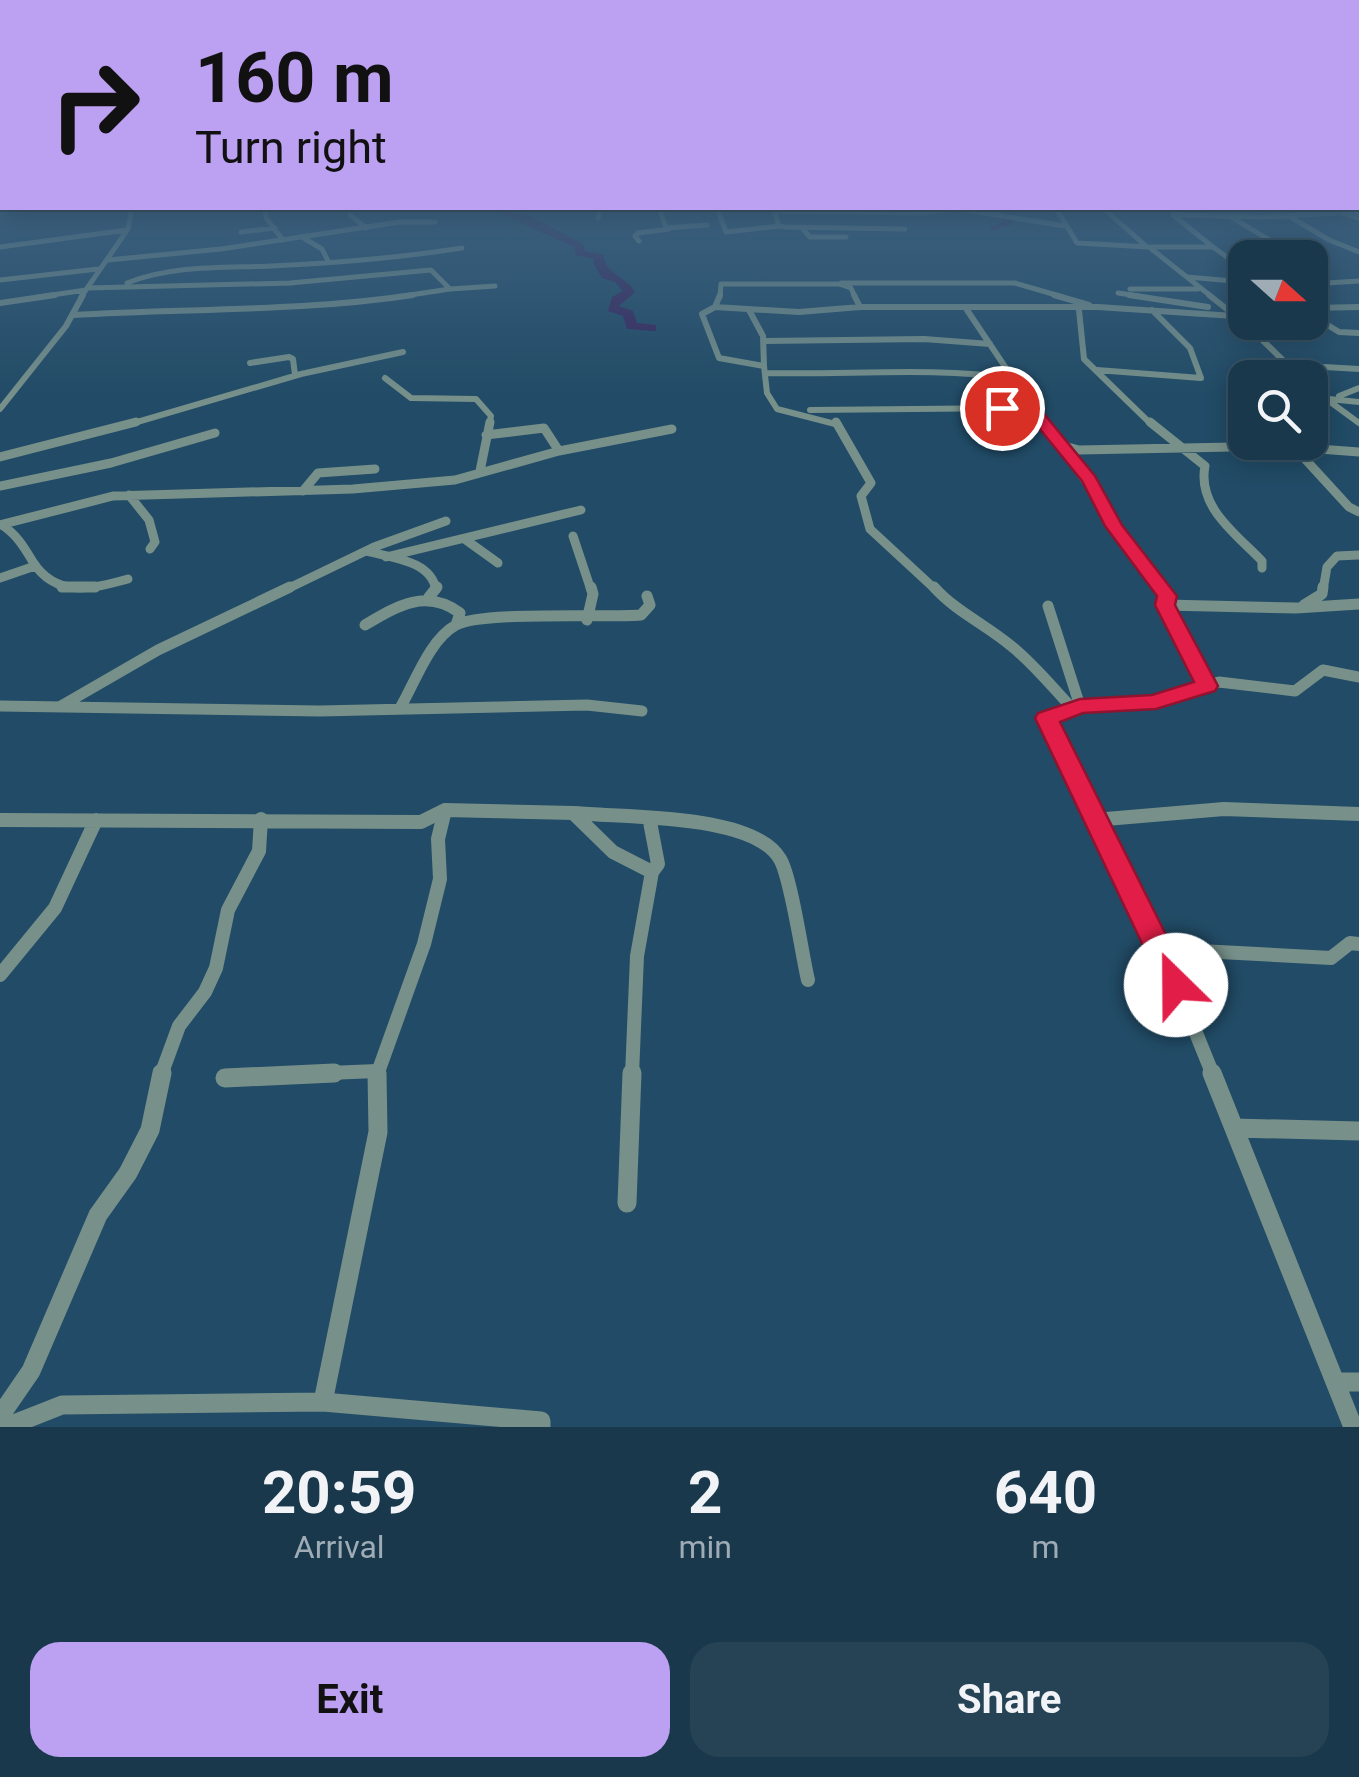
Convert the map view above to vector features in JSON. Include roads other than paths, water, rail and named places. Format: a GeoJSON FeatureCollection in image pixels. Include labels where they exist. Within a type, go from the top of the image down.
{"type":"FeatureCollection","features":[{"type":"Feature","properties":{"kind":"street"},"geometry":{"type":"LineString","coordinates":[[1,405],[46,357],[104,264]]}},
{"type":"Feature","properties":{"kind":"street"},"geometry":{"type":"LineString","coordinates":[[123,285],[152,274],[283,264]]}},
{"type":"Feature","properties":{"kind":"street"},"geometry":{"type":"LineString","coordinates":[[1169,264],[1228,311]]}},
{"type":"Feature","properties":{"kind":"street"},"geometry":{"type":"LineString","coordinates":[[0,280],[98,270]]}},
{"type":"Feature","properties":{"kind":"street"},"geometry":{"type":"LineString","coordinates":[[0,303],[123,285],[272,284],[431,270],[450,288]]}},
{"type":"Feature","properties":{"kind":"street"},"geometry":{"type":"LineString","coordinates":[[1187,278],[1228,281]]}},
{"type":"Feature","properties":{"kind":"street"},"geometry":{"type":"LineString","coordinates":[[1328,281],[1359,281]]}},
{"type":"Feature","properties":{"kind":"street"},"geometry":{"type":"LineString","coordinates":[[1014,378],[952,370],[842,375],[764,369],[720,358],[704,328],[702,314],[720,301],[721,284],[1015,284],[1098,308]]}},
{"type":"Feature","properties":{"kind":"street"},"geometry":{"type":"LineString","coordinates":[[840,284],[850,288],[860,308]]}},
{"type":"Feature","properties":{"kind":"street"},"geometry":{"type":"LineString","coordinates":[[72,315],[333,307],[450,288],[495,286]]}},
{"type":"Feature","properties":{"kind":"street"},"geometry":{"type":"LineString","coordinates":[[1198,290],[1126,289],[1118,293],[1228,312]]}},
{"type":"Feature","properties":{"kind":"street"},"geometry":{"type":"LineString","coordinates":[[715,307],[799,312],[860,308],[1228,312]]}},
{"type":"Feature","properties":{"kind":"street"},"geometry":{"type":"LineString","coordinates":[[1328,310],[1359,307]]}},
{"type":"Feature","properties":{"kind":"street"},"geometry":{"type":"LineString","coordinates":[[750,310],[764,341],[764,369],[772,403],[784,410],[838,422],[870,483],[861,496],[870,528],[896,555],[920,571],[945,600],[975,617],[1016,649],[1076,707]]}},
{"type":"Feature","properties":{"kind":"street"},"geometry":{"type":"LineString","coordinates":[[967,310],[1030,408],[1071,451],[1123,538],[1167,596],[1165,605],[1207,686]]}},
{"type":"Feature","properties":{"kind":"street"},"geometry":{"type":"LineString","coordinates":[[1079,310],[1084,359],[1205,466],[1200,486],[1213,510],[1262,561],[1262,568]]}},
{"type":"Feature","properties":{"kind":"street"},"geometry":{"type":"LineString","coordinates":[[1095,370],[1201,378],[1190,348],[1152,310]]}},
{"type":"Feature","properties":{"kind":"street"},"geometry":{"type":"LineString","coordinates":[[1328,324],[1339,332],[1359,333]]}},
{"type":"Feature","properties":{"kind":"street"},"geometry":{"type":"LineString","coordinates":[[764,341],[984,340]]}},
{"type":"Feature","properties":{"kind":"street"},"geometry":{"type":"LineString","coordinates":[[1261,340],[1284,360]]}},
{"type":"Feature","properties":{"kind":"street"},"geometry":{"type":"LineString","coordinates":[[0,457],[295,375],[403,352]]}},
{"type":"Feature","properties":{"kind":"street"},"geometry":{"type":"LineString","coordinates":[[250,363],[289,357],[294,359],[295,375]]}},
{"type":"Feature","properties":{"kind":"street"},"geometry":{"type":"LineString","coordinates":[[1328,367],[1359,368]]}},
{"type":"Feature","properties":{"kind":"street"},"geometry":{"type":"LineString","coordinates":[[385,378],[411,398],[476,399],[491,416],[480,471]]}},
{"type":"Feature","properties":{"kind":"street"},"geometry":{"type":"LineString","coordinates":[[1332,398],[1359,388]]}},
{"type":"Feature","properties":{"kind":"street"},"geometry":{"type":"LineString","coordinates":[[1328,396],[1359,423]]}},
{"type":"Feature","properties":{"kind":"street"},"geometry":{"type":"LineString","coordinates":[[1332,398],[1359,402]]}},
{"type":"Feature","properties":{"kind":"street"},"geometry":{"type":"LineString","coordinates":[[784,410],[1030,408]]}},
{"type":"Feature","properties":{"kind":"street"},"geometry":{"type":"LineString","coordinates":[[486,435],[544,428],[559,451]]}},
{"type":"Feature","properties":{"kind":"street"},"geometry":{"type":"LineString","coordinates":[[1,525],[129,495],[303,491],[455,480],[559,451],[672,430]]}},
{"type":"Feature","properties":{"kind":"street"},"geometry":{"type":"LineString","coordinates":[[0,486],[111,464],[215,434]]}},
{"type":"Feature","properties":{"kind":"street"},"geometry":{"type":"LineString","coordinates":[[1071,451],[1228,447]]}},
{"type":"Feature","properties":{"kind":"street"},"geometry":{"type":"LineString","coordinates":[[1328,450],[1359,452]]}},
{"type":"Feature","properties":{"kind":"street"},"geometry":{"type":"LineString","coordinates":[[1306,460],[1359,512]]}},
{"type":"Feature","properties":{"kind":"street"},"geometry":{"type":"LineString","coordinates":[[303,491],[318,473],[375,469]]}},
{"type":"Feature","properties":{"kind":"street"},"geometry":{"type":"LineString","coordinates":[[129,495],[149,520],[155,542],[150,549]]}},
{"type":"Feature","properties":{"kind":"street"},"geometry":{"type":"LineString","coordinates":[[386,558],[581,510]]}},
{"type":"Feature","properties":{"kind":"street"},"geometry":{"type":"LineString","coordinates":[[61,706],[158,650],[366,551],[446,521]]}},
{"type":"Feature","properties":{"kind":"street"},"geometry":{"type":"LineString","coordinates":[[1,525],[25,547],[35,566],[54,586],[77,591],[128,578]]}},
{"type":"Feature","properties":{"kind":"street"},"geometry":{"type":"LineString","coordinates":[[572,536],[592,594],[588,620]]}},
{"type":"Feature","properties":{"kind":"street"},"geometry":{"type":"LineString","coordinates":[[466,540],[498,563]]}},
{"type":"Feature","properties":{"kind":"street"},"geometry":{"type":"LineString","coordinates":[[366,551],[407,560],[434,578],[437,588],[429,596]]}},
{"type":"Feature","properties":{"kind":"street"},"geometry":{"type":"LineString","coordinates":[[1296,608],[1322,594],[1327,567],[1337,556],[1359,555]]}},
{"type":"Feature","properties":{"kind":"street"},"geometry":{"type":"LineString","coordinates":[[0,578],[35,566]]}},
{"type":"Feature","properties":{"kind":"street"},"geometry":{"type":"LineString","coordinates":[[365,625],[412,599],[429,596],[449,602],[460,613],[456,625],[433,653],[400,708]]}},
{"type":"Feature","properties":{"kind":"street"},"geometry":{"type":"LineString","coordinates":[[456,625],[480,618],[588,620],[641,616],[650,605],[647,596]]}},
{"type":"Feature","properties":{"kind":"street"},"geometry":{"type":"LineString","coordinates":[[1165,605],[1296,608],[1359,604]]}},
{"type":"Feature","properties":{"kind":"street"},"geometry":{"type":"LineString","coordinates":[[1048,606],[1076,707]]}},
{"type":"Feature","properties":{"kind":"street"},"geometry":{"type":"LineString","coordinates":[[1353,1427],[1162,949],[1046,718],[1076,707],[1156,702],[1177,692],[1220,682],[1294,691],[1323,670],[1359,677]]}},
{"type":"Feature","properties":{"kind":"street"},"geometry":{"type":"LineString","coordinates":[[0,706],[320,711],[588,705],[642,711]]}},
{"type":"Feature","properties":{"kind":"street"},"geometry":{"type":"LineString","coordinates":[[323,1402],[378,1132],[377,1071],[424,944],[440,878],[438,839],[445,810]]}},
{"type":"Feature","properties":{"kind":"street"},"geometry":{"type":"LineString","coordinates":[[0,820],[420,822],[445,810],[573,813],[728,827],[762,840],[781,860],[808,980]]}},
{"type":"Feature","properties":{"kind":"street"},"geometry":{"type":"LineString","coordinates":[[1094,820],[1224,810],[1359,814]]}},
{"type":"Feature","properties":{"kind":"street"},"geometry":{"type":"LineString","coordinates":[[573,813],[613,852],[652,872]]}},
{"type":"Feature","properties":{"kind":"street"},"geometry":{"type":"LineString","coordinates":[[0,975],[55,908],[96,820]]}},
{"type":"Feature","properties":{"kind":"street"},"geometry":{"type":"LineString","coordinates":[[0,1416],[31,1371],[98,1215],[128,1173],[150,1130],[164,1061],[179,1026],[205,992],[216,968],[228,910],[259,851],[260,820]]}},
{"type":"Feature","properties":{"kind":"street"},"geometry":{"type":"LineString","coordinates":[[420,822],[438,839]]}},
{"type":"Feature","properties":{"kind":"street"},"geometry":{"type":"LineString","coordinates":[[628,1203],[637,956],[652,872],[658,864],[650,822]]}},
{"type":"Feature","properties":{"kind":"street"},"geometry":{"type":"LineString","coordinates":[[1162,949],[1331,958],[1350,943],[1359,944]]}},
{"type":"Feature","properties":{"kind":"street"},"geometry":{"type":"LineString","coordinates":[[225,1078],[377,1071]]}},
{"type":"Feature","properties":{"kind":"street"},"geometry":{"type":"LineString","coordinates":[[1234,1128],[1359,1131]]}},
{"type":"Feature","properties":{"kind":"street"},"geometry":{"type":"LineString","coordinates":[[1336,1382],[1359,1382]]}},
{"type":"Feature","properties":{"kind":"street"},"geometry":{"type":"LineString","coordinates":[[6,1427],[62,1404],[323,1402],[541,1421],[541,1427]]}},
{"type":"Feature","properties":{"kind":"waterway"},"geometry":{"type":"LineString","coordinates":[[599,264],[606,270],[606,276],[619,280],[628,289]]}},
{"type":"Feature","properties":{"kind":"waterway"},"geometry":{"type":"LineString","coordinates":[[629,292],[616,299],[612,308],[629,314],[631,326],[652,328]]}}]}
